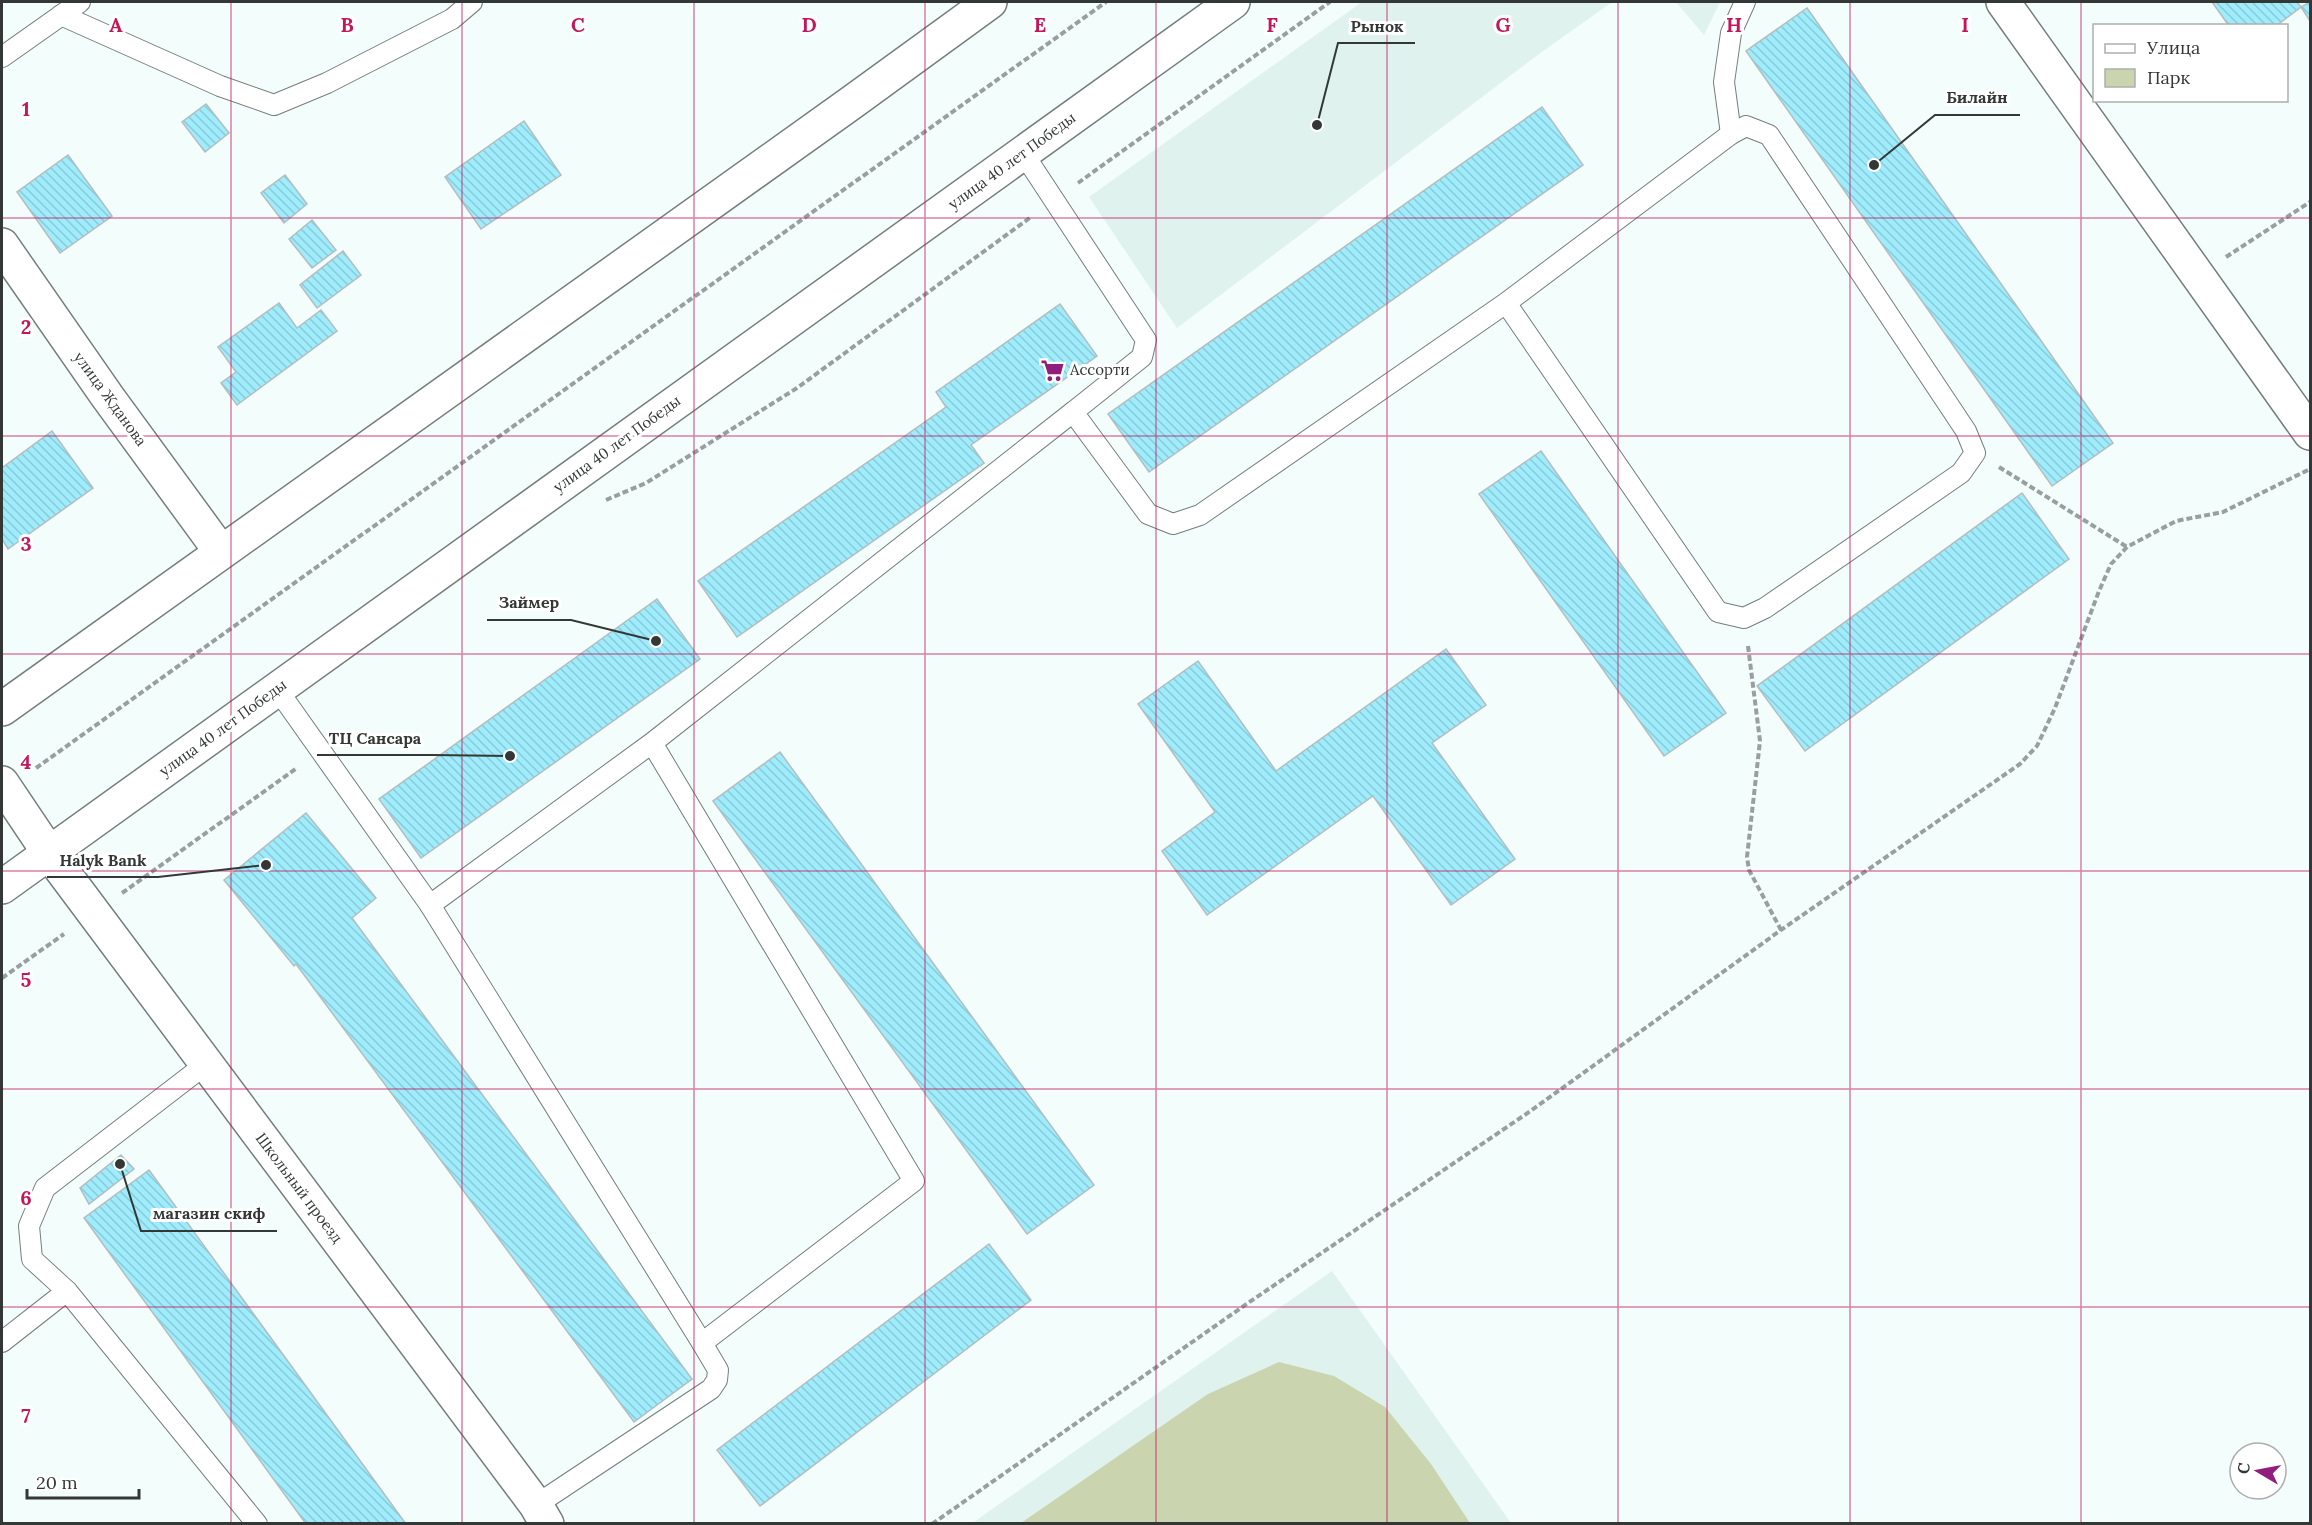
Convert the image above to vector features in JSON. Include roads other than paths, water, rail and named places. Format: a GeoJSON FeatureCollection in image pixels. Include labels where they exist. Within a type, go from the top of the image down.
{"type":"FeatureCollection","features":[{"type":"Feature","properties":{"kind":"street"},"geometry":{"type":"LineString","coordinates":[[2,709],[990,2]]}},
{"type":"Feature","properties":{"kind":"street","name":"улица 40 лет Победы"},"geometry":{"type":"LineString","coordinates":[[2,887],[1233,2]]}},
{"type":"Feature","properties":{"kind":"street"},"geometry":{"type":"LineString","coordinates":[[2003,2],[2310,433]]}},
{"type":"Feature","properties":{"kind":"street","name":"улица Жданова"},"geometry":{"type":"LineString","coordinates":[[2,245],[107,396],[221,552]]}},
{"type":"Feature","properties":{"kind":"street","name":"Школьный проезд"},"geometry":{"type":"LineString","coordinates":[[4,786],[49,853],[541,1514]]}},
{"type":"Feature","properties":{"kind":"lane"},"geometry":{"type":"LineString","coordinates":[[2,57],[80,2]]}},
{"type":"Feature","properties":{"kind":"lane"},"geometry":{"type":"LineString","coordinates":[[61,15],[220,86],[274,105],[327,83],[452,19],[472,2]]}},
{"type":"Feature","properties":{"kind":"lane"},"geometry":{"type":"LineString","coordinates":[[1731,134],[1724,82],[1731,33],[1745,2]]}},
{"type":"Feature","properties":{"kind":"lane"},"geometry":{"type":"LineString","coordinates":[[1073,412],[1148,514],[1173,524],[1200,515],[1506,303],[1731,134],[1746,126],[1769,135],[1966,431],[1975,453],[1961,473],[1765,608],[1744,618],[1718,612],[1506,303]]}},
{"type":"Feature","properties":{"kind":"lane"},"geometry":{"type":"LineString","coordinates":[[430,905],[652,743],[1142,357],[1146,340],[1023,153]]}},
{"type":"Feature","properties":{"kind":"lane"},"geometry":{"type":"LineString","coordinates":[[277,689],[430,905],[718,1370],[717,1380],[711,1389],[541,1514]]}},
{"type":"Feature","properties":{"kind":"lane"},"geometry":{"type":"LineString","coordinates":[[652,743],[914,1181],[702,1343]]}},
{"type":"Feature","properties":{"kind":"lane"},"geometry":{"type":"LineString","coordinates":[[206,1064],[45,1188],[29,1226],[32,1258],[67,1291],[257,1524]]}},
{"type":"Feature","properties":{"kind":"lane"},"geometry":{"type":"LineString","coordinates":[[2,1342],[67,1291]]}},
{"type":"Feature","properties":{"kind":"place","name":"Рынок"},"geometry":{"type":"Point","coordinates":[1317,125]}},
{"type":"Feature","properties":{"kind":"place","name":"Билайн"},"geometry":{"type":"Point","coordinates":[1874,165]}},
{"type":"Feature","properties":{"kind":"place","name":"Ассорти"},"geometry":{"type":"Point","coordinates":[1052,370]}},
{"type":"Feature","properties":{"kind":"place","name":"Займер"},"geometry":{"type":"Point","coordinates":[656,641]}},
{"type":"Feature","properties":{"kind":"place","name":"ТЦ Сансара"},"geometry":{"type":"Point","coordinates":[510,756]}},
{"type":"Feature","properties":{"kind":"place","name":"Halyk Bank"},"geometry":{"type":"Point","coordinates":[266,865]}},
{"type":"Feature","properties":{"kind":"place","name":"магазин скиф"},"geometry":{"type":"Point","coordinates":[120,1164]}}]}
